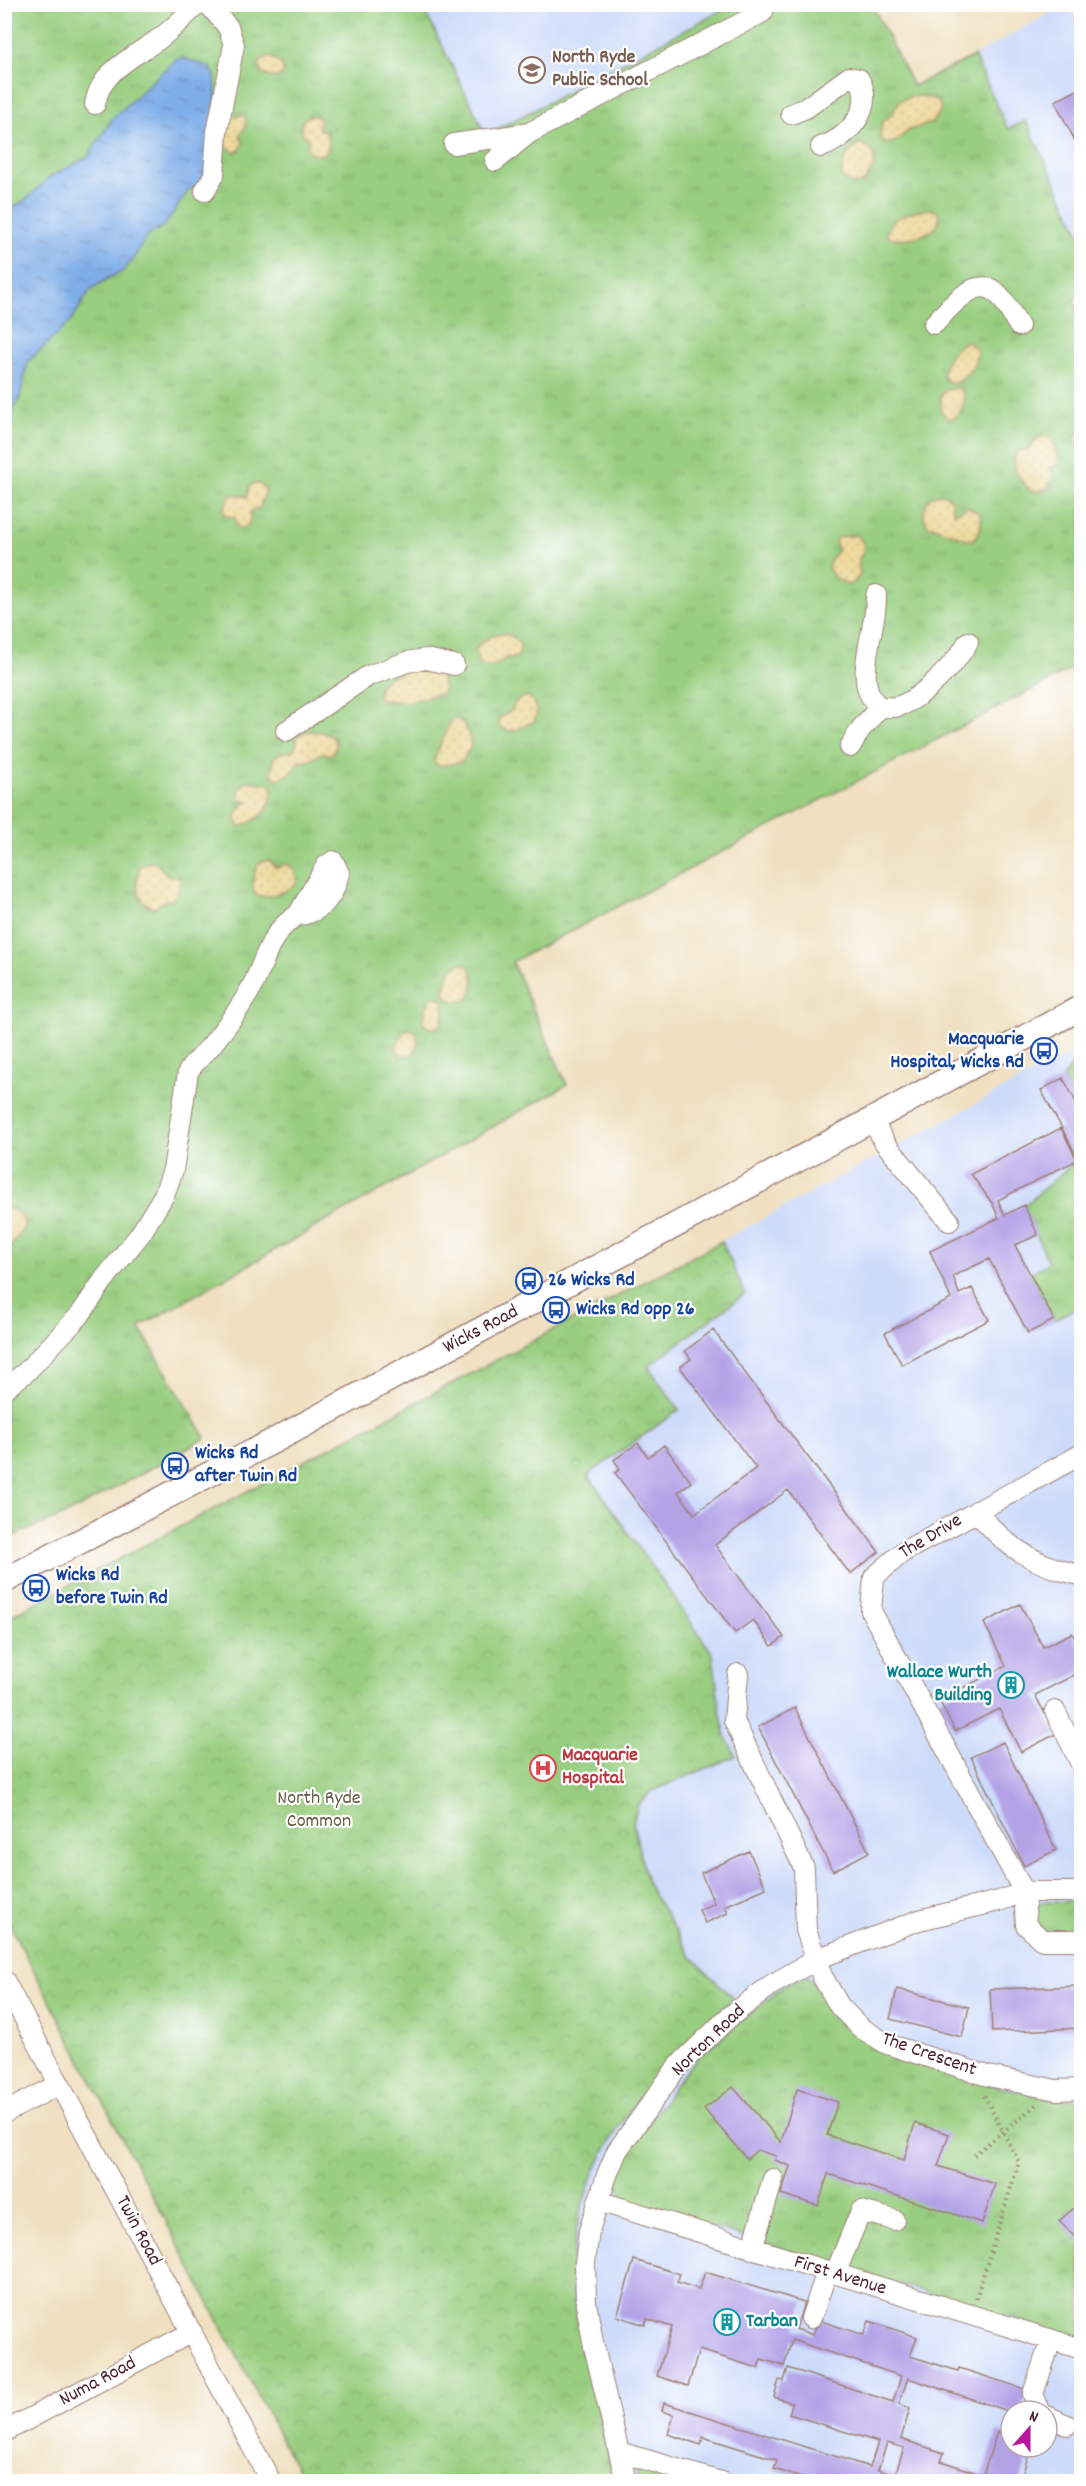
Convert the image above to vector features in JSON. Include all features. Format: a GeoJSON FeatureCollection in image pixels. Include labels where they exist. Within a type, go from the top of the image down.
{"type":"FeatureCollection","features":[{"type":"Feature","properties":{"kind":"main road","name":"Wicks Road"},"geometry":{"type":"LineString","coordinates":[[6,1580],[292,1431],[1082,1007]]}},
{"type":"Feature","properties":{"kind":"street"},"geometry":{"type":"LineString","coordinates":[[96,104],[102,86],[112,73],[124,62],[160,38],[198,4]]}},
{"type":"Feature","properties":{"kind":"street"},"geometry":{"type":"LineString","coordinates":[[205,191],[214,175],[218,132],[234,45],[228,27],[208,4]]}},
{"type":"Feature","properties":{"kind":"street"},"geometry":{"type":"LineString","coordinates":[[495,161],[529,133],[763,12]]}},
{"type":"Feature","properties":{"kind":"street"},"geometry":{"type":"LineString","coordinates":[[791,114],[807,108],[849,77],[859,79],[865,102],[861,114],[847,132],[821,147]]}},
{"type":"Feature","properties":{"kind":"street"},"geometry":{"type":"LineString","coordinates":[[454,144],[529,133]]}},
{"type":"Feature","properties":{"kind":"street"},"geometry":{"type":"LineString","coordinates":[[934,324],[966,293],[984,288],[996,292],[1019,326]]}},
{"type":"Feature","properties":{"kind":"street"},"geometry":{"type":"LineString","coordinates":[[876,595],[877,608],[865,673],[868,694],[880,707],[897,707],[907,703],[932,684],[956,659],[968,642]]}},
{"type":"Feature","properties":{"kind":"street"},"geometry":{"type":"LineString","coordinates":[[286,731],[368,676],[407,662],[426,659],[454,665]]}},
{"type":"Feature","properties":{"kind":"street"},"geometry":{"type":"LineString","coordinates":[[850,747],[860,730],[880,707]]}},
{"type":"Feature","properties":{"kind":"street"},"geometry":{"type":"LineString","coordinates":[[4,1389],[25,1373],[64,1334],[141,1233],[164,1196],[173,1170],[188,1072],[195,1060],[206,1052],[228,1024],[249,992],[277,932],[298,915]]}},
{"type":"Feature","properties":{"kind":"street"},"geometry":{"type":"LineString","coordinates":[[872,1120],[885,1143],[949,1221]]}},
{"type":"Feature","properties":{"kind":"street","name":"The Drive"},"geometry":{"type":"LineString","coordinates":[[1024,1892],[871,1611],[874,1577],[903,1552],[1082,1454]]}},
{"type":"Feature","properties":{"kind":"street"},"geometry":{"type":"LineString","coordinates":[[976,1511],[1012,1549],[1034,1561],[1082,1575]]}},
{"type":"Feature","properties":{"kind":"street","name":"The Crescent"},"geometry":{"type":"LineString","coordinates":[[738,1674],[734,1720],[804,1868],[806,1930],[822,1976],[835,2000],[850,2018],[867,2032],[887,2043],[971,2070],[1056,2090],[1082,2089]]}},
{"type":"Feature","properties":{"kind":"street"},"geometry":{"type":"LineString","coordinates":[[1054,1711],[1082,1766]]}},
{"type":"Feature","properties":{"kind":"street"},"geometry":{"type":"LineString","coordinates":[[1024,1892],[1026,1925],[1042,1940],[1082,1940]]}},
{"type":"Feature","properties":{"kind":"street","name":"Norton Road"},"geometry":{"type":"LineString","coordinates":[[626,2481],[586,2303],[585,2264],[589,2231],[617,2151],[678,2066],[728,2018],[771,1985],[817,1959],[919,1920],[999,1901],[1024,1892],[1082,1892]]}},
{"type":"Feature","properties":{"kind":"street","name":"Twin Road"},"geometry":{"type":"LineString","coordinates":[[4,1980],[272,2481]]}},
{"type":"Feature","properties":{"kind":"street"},"geometry":{"type":"LineString","coordinates":[[4,2113],[60,2084]]}},
{"type":"Feature","properties":{"kind":"street"},"geometry":{"type":"LineString","coordinates":[[752,2249],[773,2179]]}},
{"type":"Feature","properties":{"kind":"street","name":"First Avenue"},"geometry":{"type":"LineString","coordinates":[[598,2200],[1082,2349]]}},
{"type":"Feature","properties":{"kind":"street"},"geometry":{"type":"LineString","coordinates":[[811,2318],[861,2211],[894,2220]]}},
{"type":"Feature","properties":{"kind":"street","name":"Numa Road"},"geometry":{"type":"LineString","coordinates":[[4,2432],[192,2332]]}},
{"type":"Feature","properties":{"kind":"street"},"geometry":{"type":"LineString","coordinates":[[1035,2399],[1033,2394],[1051,2340]]}},
{"type":"Feature","properties":{"kind":"street"},"geometry":{"type":"LineString","coordinates":[[1059,2421],[1067,2425]]}},
{"type":"Feature","properties":{"kind":"street"},"geometry":{"type":"LineString","coordinates":[[620,2452],[721,2481]]}},
{"type":"Feature","properties":{"kind":"path"},"geometry":{"type":"LineString","coordinates":[[971,2070],[1019,2162],[971,2316]]}},
{"type":"Feature","properties":{"kind":"path"},"geometry":{"type":"LineString","coordinates":[[974,2155],[1056,2090]]}},
{"type":"Feature","properties":{"kind":"shaded area","name":"North Ryde Public School"},"geometry":{"type":"Polygon","coordinates":[[[422,5],[732,5],[486,135],[422,5]]]}},
{"type":"Feature","properties":{"kind":"shaded area"},"geometry":{"type":"Polygon","coordinates":[[[1064,5],[1069,5],[1081,29],[1081,236],[1026,122],[1008,130],[974,56],[1064,5]]]}},
{"type":"Feature","properties":{"kind":"shaded area","name":"Macquarie Hospital"},"geometry":{"type":"Polygon","coordinates":[[[1081,1047],[1081,2481],[303,2481],[5,1916],[5,1619],[722,1241],[1081,1047]]]}},
{"type":"Feature","properties":{"kind":"green space"},"geometry":{"type":"Polygon","coordinates":[[[5,5],[422,5],[486,135],[732,5],[872,5],[913,86],[974,56],[1008,129],[1026,121],[1081,236],[1081,295],[1073,300],[1082,318],[1081,432],[1074,436],[1082,452],[1081,664],[512,962],[567,1085],[139,1327],[206,1438],[67,1514],[5,1539],[5,5]]]}},
{"type":"Feature","properties":{"kind":"green space"},"geometry":{"type":"Polygon","coordinates":[[[1081,1051],[1081,1113],[1063,1078],[1081,1051]]]}},
{"type":"Feature","properties":{"kind":"green space"},"geometry":{"type":"Polygon","coordinates":[[[1077,1160],[1082,1168],[1081,1305],[1054,1320],[1030,1274],[1048,1262],[1024,1206],[1077,1160]]]}},
{"type":"Feature","properties":{"kind":"green space","name":"North Ryde Common"},"geometry":{"type":"Polygon","coordinates":[[[722,1241],[745,1294],[648,1366],[679,1410],[588,1475],[713,1654],[726,1738],[736,1756],[652,1791],[638,1805],[633,1823],[647,1883],[690,1955],[734,1999],[669,2063],[639,2098],[614,2135],[593,2175],[579,2217],[573,2261],[575,2308],[614,2481],[303,2481],[5,1916],[5,1619],[722,1241]]]}},
{"type":"Feature","properties":{"kind":"green space"},"geometry":{"type":"Polygon","coordinates":[[[1081,1901],[1081,1932],[1044,1934],[1034,1920],[1036,1908],[1042,1902],[1081,1901]]]}},
{"type":"Feature","properties":{"kind":"green space"},"geometry":{"type":"Polygon","coordinates":[[[807,1976],[839,2017],[991,2085],[1055,2100],[1081,2099],[1081,2339],[635,2204],[620,2192],[617,2182],[621,2164],[677,2082],[696,2059],[786,1984],[807,1976]]]}},
{"type":"Feature","properties":{"kind":"green space"},"geometry":{"type":"Polygon","coordinates":[[[635,2465],[689,2481],[638,2481],[635,2465]]]}},
{"type":"Feature","properties":{"kind":"sand"},"geometry":{"type":"Polygon","coordinates":[[[270,57],[281,63],[284,72],[280,77],[270,77],[261,73],[260,62],[270,57]]]}},
{"type":"Feature","properties":{"kind":"sand"},"geometry":{"type":"Polygon","coordinates":[[[913,96],[929,97],[939,102],[941,110],[932,123],[909,130],[897,141],[885,144],[880,137],[882,122],[892,115],[899,101],[913,96]]]}},
{"type":"Feature","properties":{"kind":"sand"},"geometry":{"type":"Polygon","coordinates":[[[242,115],[246,118],[246,126],[240,135],[243,143],[239,151],[234,152],[225,146],[228,118],[242,115]]]}},
{"type":"Feature","properties":{"kind":"sand"},"geometry":{"type":"Polygon","coordinates":[[[309,115],[318,117],[320,122],[318,129],[326,131],[329,149],[323,155],[314,155],[307,149],[309,140],[302,132],[301,123],[309,115]]]}},
{"type":"Feature","properties":{"kind":"sand"},"geometry":{"type":"Polygon","coordinates":[[[862,143],[874,153],[874,166],[864,183],[854,185],[842,178],[842,167],[849,153],[862,143]]]}},
{"type":"Feature","properties":{"kind":"sand"},"geometry":{"type":"Polygon","coordinates":[[[932,209],[938,212],[939,219],[933,230],[898,239],[887,236],[888,229],[897,219],[918,211],[932,209]]]}},
{"type":"Feature","properties":{"kind":"sand"},"geometry":{"type":"Polygon","coordinates":[[[967,341],[978,350],[973,368],[957,383],[951,383],[943,378],[946,361],[953,351],[967,341]]]}},
{"type":"Feature","properties":{"kind":"sand"},"geometry":{"type":"Polygon","coordinates":[[[960,388],[964,398],[963,406],[950,420],[941,411],[941,396],[946,389],[960,388]]]}},
{"type":"Feature","properties":{"kind":"sand"},"geometry":{"type":"Polygon","coordinates":[[[1046,435],[1053,440],[1059,460],[1055,467],[1049,467],[1053,473],[1049,487],[1042,491],[1032,491],[1017,473],[1015,457],[1017,451],[1029,450],[1037,438],[1046,435]]]}},
{"type":"Feature","properties":{"kind":"sand"},"geometry":{"type":"Polygon","coordinates":[[[253,484],[260,484],[266,490],[259,509],[251,511],[246,527],[240,528],[236,525],[235,517],[225,516],[224,508],[232,494],[247,497],[249,487],[253,484]]]}},
{"type":"Feature","properties":{"kind":"sand"},"geometry":{"type":"Polygon","coordinates":[[[939,494],[950,498],[954,513],[968,507],[979,513],[980,528],[975,538],[967,539],[928,525],[924,518],[924,508],[930,497],[939,494]]]}},
{"type":"Feature","properties":{"kind":"sand"},"geometry":{"type":"Polygon","coordinates":[[[856,535],[863,542],[864,551],[858,561],[860,575],[854,583],[847,585],[835,578],[828,568],[838,550],[835,540],[839,537],[856,535]]]}},
{"type":"Feature","properties":{"kind":"sand"},"geometry":{"type":"Polygon","coordinates":[[[499,634],[510,635],[517,641],[521,647],[518,657],[511,659],[507,657],[495,667],[481,665],[475,652],[477,648],[485,640],[499,634]]]}},
{"type":"Feature","properties":{"kind":"sand"},"geometry":{"type":"Polygon","coordinates":[[[417,668],[439,673],[444,688],[442,693],[407,702],[380,700],[378,692],[384,681],[396,674],[417,668]]]}},
{"type":"Feature","properties":{"kind":"sand"},"geometry":{"type":"Polygon","coordinates":[[[526,696],[532,699],[537,712],[534,722],[513,731],[504,729],[499,725],[499,718],[512,711],[515,702],[526,696]]]}},
{"type":"Feature","properties":{"kind":"sand"},"geometry":{"type":"Polygon","coordinates":[[[455,718],[465,726],[471,747],[462,762],[439,766],[434,762],[435,758],[455,718]]]}},
{"type":"Feature","properties":{"kind":"sand"},"geometry":{"type":"Polygon","coordinates":[[[303,732],[328,734],[335,739],[336,748],[333,753],[329,755],[324,752],[307,762],[299,760],[293,772],[280,779],[275,778],[271,773],[274,757],[283,752],[291,752],[296,746],[296,738],[303,732]]]}},
{"type":"Feature","properties":{"kind":"sand"},"geometry":{"type":"Polygon","coordinates":[[[249,781],[271,784],[272,792],[264,813],[240,827],[236,819],[237,812],[249,802],[240,800],[238,793],[244,783],[249,781]]]}},
{"type":"Feature","properties":{"kind":"sand"},"geometry":{"type":"Polygon","coordinates":[[[269,860],[276,868],[286,864],[291,867],[297,882],[289,889],[277,894],[259,896],[254,894],[253,877],[260,862],[269,860]]]}},
{"type":"Feature","properties":{"kind":"sand"},"geometry":{"type":"Polygon","coordinates":[[[150,862],[156,863],[169,876],[179,877],[180,881],[172,900],[166,900],[155,908],[144,902],[137,886],[140,866],[150,862]]]}},
{"type":"Feature","properties":{"kind":"sand"},"geometry":{"type":"Polygon","coordinates":[[[461,963],[469,966],[474,984],[466,1000],[456,1002],[450,999],[444,991],[450,971],[461,963]]]}},
{"type":"Feature","properties":{"kind":"sand"},"geometry":{"type":"Polygon","coordinates":[[[432,997],[443,1000],[444,1016],[440,1026],[430,1029],[423,1022],[426,1007],[432,997]]]}},
{"type":"Feature","properties":{"kind":"sand"},"geometry":{"type":"Polygon","coordinates":[[[410,1029],[417,1034],[418,1044],[413,1054],[401,1056],[395,1048],[404,1032],[410,1029]]]}},
{"type":"Feature","properties":{"kind":"sand"},"geometry":{"type":"Polygon","coordinates":[[[5,1209],[18,1212],[23,1217],[25,1225],[5,1253],[5,1209]]]}},
{"type":"Feature","properties":{"kind":"water"},"geometry":{"type":"Polygon","coordinates":[[[183,58],[210,67],[215,75],[216,101],[209,160],[203,181],[188,191],[165,225],[146,237],[134,258],[122,272],[90,290],[71,321],[28,362],[19,401],[5,419],[4,224],[14,207],[28,198],[49,177],[88,157],[112,119],[176,59],[183,58]]]}},
{"type":"Feature","properties":{"kind":"building"},"geometry":{"type":"Polygon","coordinates":[[[1082,88],[1082,155],[1055,101],[1082,88]]]}},
{"type":"Feature","properties":{"kind":"building"},"geometry":{"type":"Polygon","coordinates":[[[1063,1078],[1082,1113],[1082,1165],[1041,1090],[1063,1078]]]}},
{"type":"Feature","properties":{"kind":"building"},"geometry":{"type":"Polygon","coordinates":[[[1061,1128],[1077,1160],[998,1200],[1005,1215],[1024,1205],[1038,1235],[1015,1245],[1054,1320],[1028,1333],[989,1259],[953,1276],[959,1294],[972,1288],[989,1320],[902,1365],[885,1333],[951,1299],[930,1251],[999,1218],[992,1203],[971,1174],[1061,1128]]]}},
{"type":"Feature","properties":{"kind":"building"},"geometry":{"type":"Polygon","coordinates":[[[713,1330],[879,1552],[850,1574],[788,1490],[715,1545],[784,1637],[772,1646],[753,1620],[735,1633],[615,1473],[620,1469],[614,1460],[638,1443],[648,1457],[664,1445],[691,1482],[678,1492],[694,1514],[756,1468],[680,1367],[691,1359],[685,1351],[713,1330]]]}},
{"type":"Feature","properties":{"kind":"building","name":"Wallace Wurth Building"},"geometry":{"type":"Polygon","coordinates":[[[1020,1604],[1043,1647],[1072,1633],[1082,1651],[1082,1676],[1080,1672],[1035,1695],[1056,1734],[1021,1752],[999,1709],[955,1731],[939,1700],[1006,1666],[984,1623],[1020,1604]]]}},
{"type":"Feature","properties":{"kind":"building"},"geometry":{"type":"Polygon","coordinates":[[[795,1708],[869,1852],[833,1871],[758,1727],[795,1708]]]}},
{"type":"Feature","properties":{"kind":"building"},"geometry":{"type":"Polygon","coordinates":[[[1003,1742],[1056,1850],[1024,1866],[971,1757],[1003,1742]]]}},
{"type":"Feature","properties":{"kind":"building"},"geometry":{"type":"Polygon","coordinates":[[[749,1851],[766,1888],[725,1906],[728,1913],[705,1923],[699,1910],[714,1903],[701,1873],[749,1851]]]}},
{"type":"Feature","properties":{"kind":"building"},"geometry":{"type":"Polygon","coordinates":[[[1082,1986],[1082,2028],[992,2032],[990,1989],[1082,1986]]]}},
{"type":"Feature","properties":{"kind":"building"},"geometry":{"type":"Polygon","coordinates":[[[897,1989],[969,2007],[962,2037],[890,2019],[897,1989]]]}},
{"type":"Feature","properties":{"kind":"building"},"geometry":{"type":"Polygon","coordinates":[[[733,2087],[781,2142],[797,2089],[838,2102],[827,2135],[904,2160],[915,2123],[949,2134],[938,2166],[995,2184],[982,2223],[828,2174],[818,2206],[781,2194],[790,2166],[775,2160],[776,2156],[757,2150],[747,2159],[704,2109],[733,2087]]]}},
{"type":"Feature","properties":{"kind":"building"},"geometry":{"type":"Polygon","coordinates":[[[1082,2201],[1082,2244],[1059,2221],[1082,2201]]]}},
{"type":"Feature","properties":{"kind":"building"},"geometry":{"type":"Polygon","coordinates":[[[634,2260],[680,2274],[677,2282],[699,2289],[705,2272],[804,2302],[796,2329],[813,2335],[818,2320],[864,2335],[869,2321],[917,2337],[910,2356],[958,2371],[959,2368],[1028,2390],[1025,2399],[999,2399],[999,2408],[908,2378],[899,2404],[910,2408],[901,2439],[944,2453],[941,2461],[983,2475],[997,2432],[999,2433],[999,2459],[1027,2459],[1020,2482],[893,2482],[876,2475],[874,2482],[814,2482],[774,2469],[777,2460],[703,2437],[701,2445],[668,2434],[674,2415],[662,2411],[664,2403],[870,2467],[878,2442],[789,2414],[792,2403],[774,2397],[779,2380],[784,2381],[788,2368],[893,2402],[901,2376],[792,2340],[784,2366],[761,2359],[758,2368],[699,2350],[688,2386],[657,2376],[672,2327],[647,2319],[645,2325],[617,2316],[634,2260]],[[887,2443],[878,2470],[895,2475],[904,2448],[887,2443]]]}},
{"type":"Feature","properties":{"kind":"place","name":"North Ryde Public School"},"geometry":{"type":"Point","coordinates":[532,70]}},
{"type":"Feature","properties":{"kind":"place","name":"Macquarie Hospital, Wicks Rd"},"geometry":{"type":"Point","coordinates":[1044,1051]}},
{"type":"Feature","properties":{"kind":"place","name":"26 Wicks Rd"},"geometry":{"type":"Point","coordinates":[529,1281]}},
{"type":"Feature","properties":{"kind":"place","name":"Wicks Rd opp 26"},"geometry":{"type":"Point","coordinates":[556,1310]}},
{"type":"Feature","properties":{"kind":"place","name":"Wicks Rd after Twin Rd"},"geometry":{"type":"Point","coordinates":[175,1466]}},
{"type":"Feature","properties":{"kind":"place","name":"Wicks Rd before Twin Rd"},"geometry":{"type":"Point","coordinates":[36,1588]}},
{"type":"Feature","properties":{"kind":"place","name":"Wallace Wurth Building"},"geometry":{"type":"Point","coordinates":[1011,1685]}},
{"type":"Feature","properties":{"kind":"place","name":"Macquarie Hospital"},"geometry":{"type":"Point","coordinates":[543,1768]}},
{"type":"Feature","properties":{"kind":"place","name":"Tarban"},"geometry":{"type":"Point","coordinates":[727,2322]}}]}
